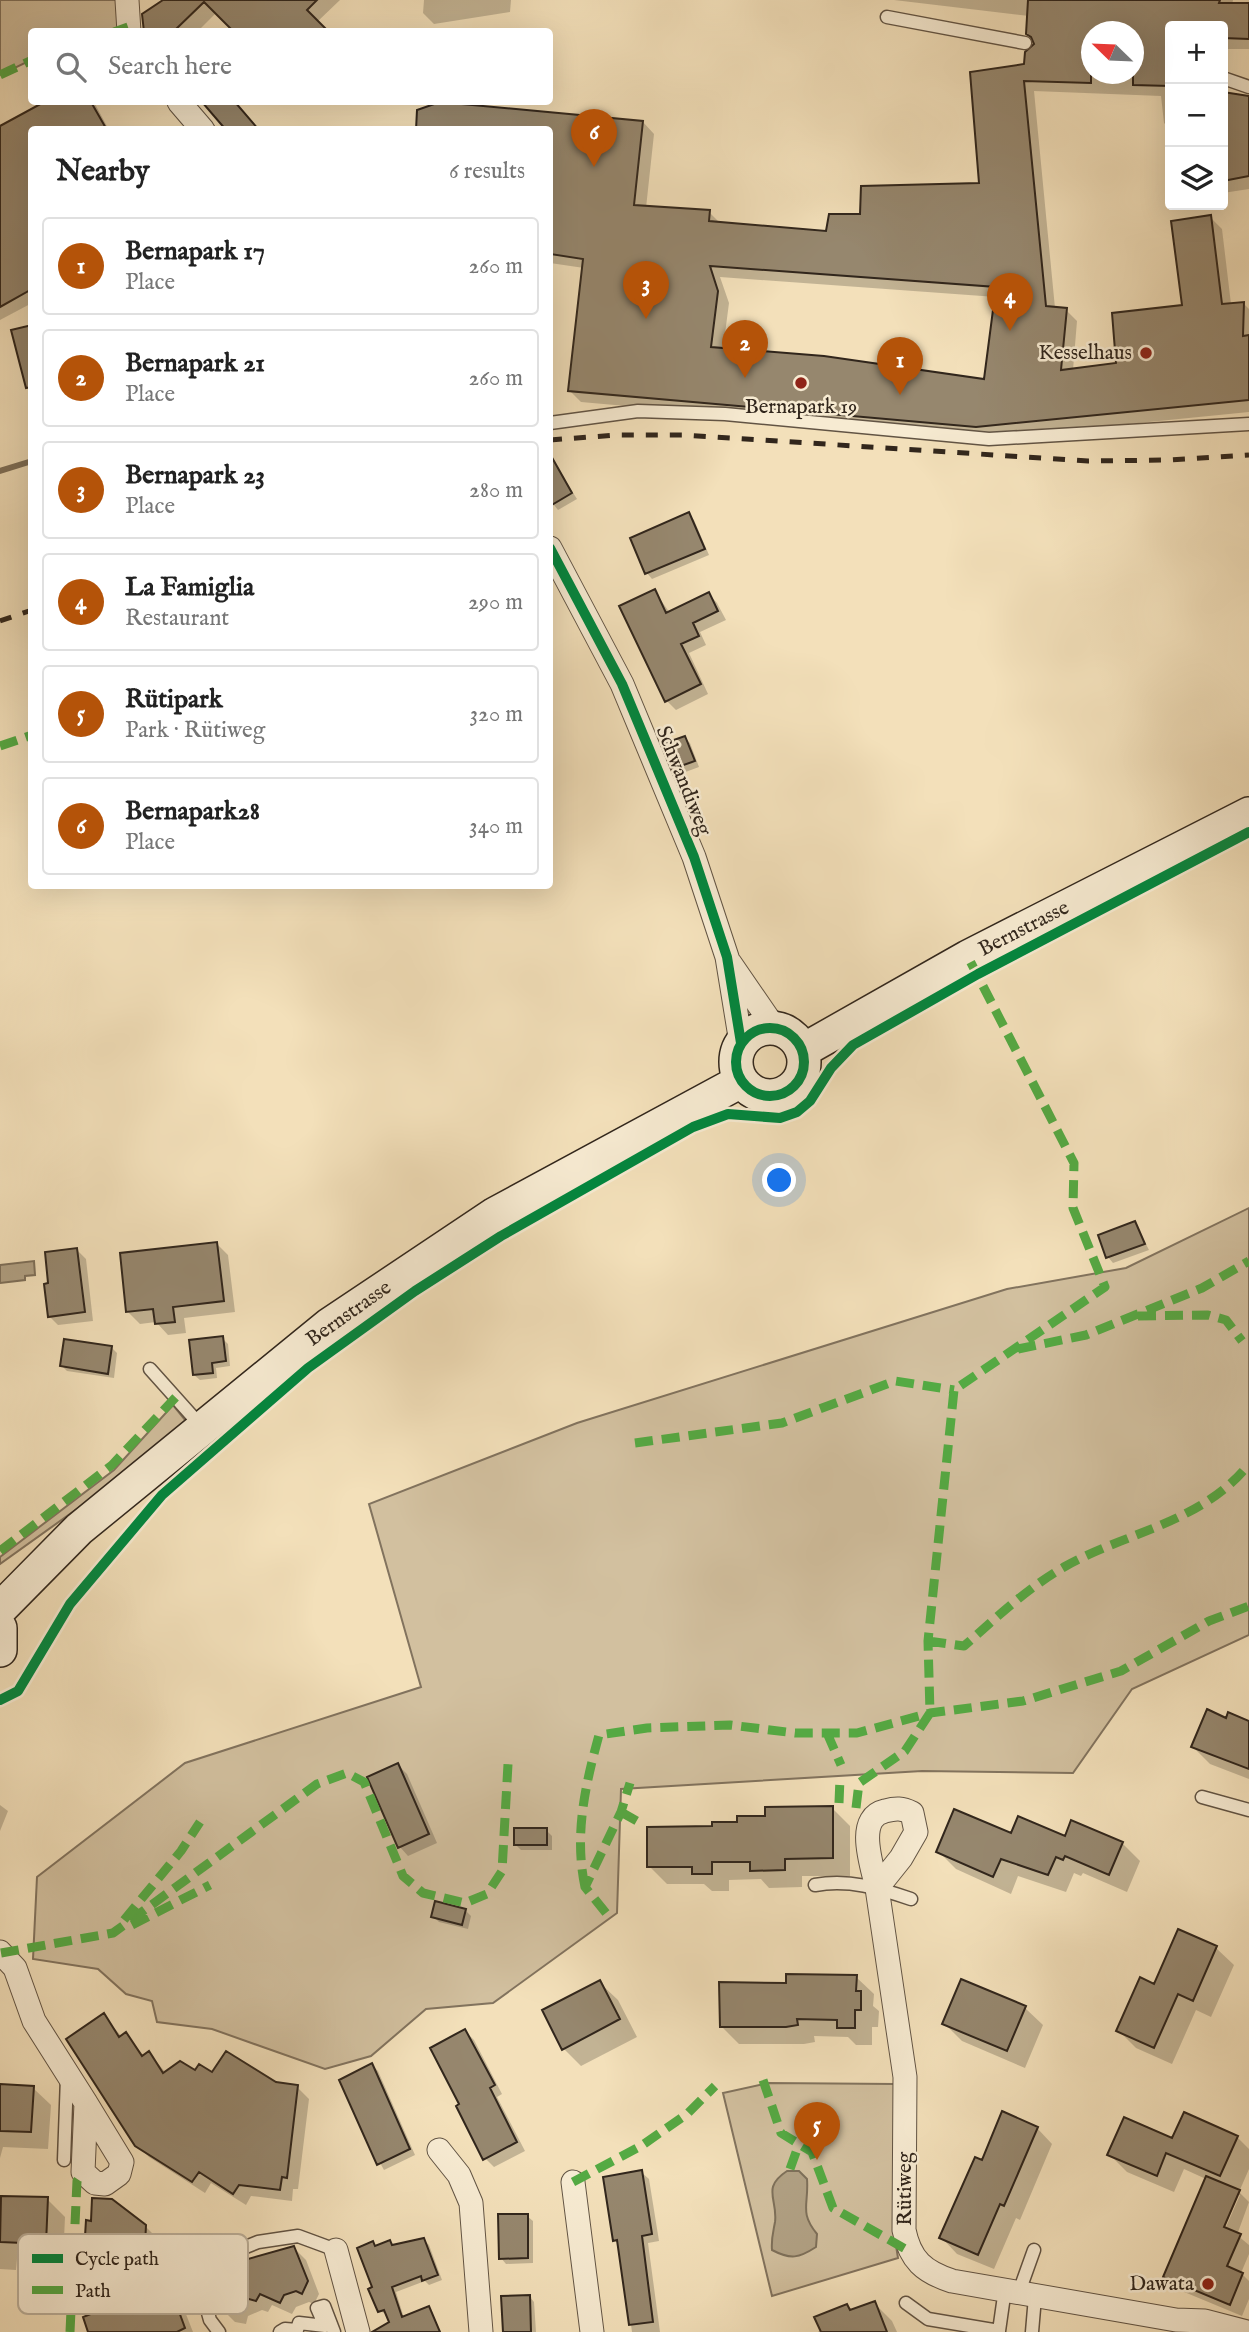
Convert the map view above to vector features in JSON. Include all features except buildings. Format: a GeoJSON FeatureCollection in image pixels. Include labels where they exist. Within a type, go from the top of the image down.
{"type":"FeatureCollection","features":[{"type":"Feature","properties":{"kind":"main road","name":"Bernstrasse"},"geometry":{"type":"LineString","coordinates":[[802,1051],[968,957],[1249,814]]}},
{"type":"Feature","properties":{"kind":"main road"},"geometry":{"type":"LineString","coordinates":[[775,1027],[792,1035],[802,1051],[803,1070],[800,1079],[786,1092],[766,1096],[748,1088],[741,1081],[736,1062],[741,1043],[755,1030],[775,1027]]}},
{"type":"Feature","properties":{"kind":"main road","name":"Bernstrasse"},"geometry":{"type":"LineString","coordinates":[[0,1609],[79,1529],[329,1325],[495,1214],[741,1081]]}},
{"type":"Feature","properties":{"kind":"main road"},"geometry":{"type":"LineString","coordinates":[[0,1628],[0,1650]]}},
{"type":"Feature","properties":{"kind":"street"},"geometry":{"type":"LineString","coordinates":[[127,0],[129,28]]}},
{"type":"Feature","properties":{"kind":"street"},"geometry":{"type":"LineString","coordinates":[[181,105],[199,126]]}},
{"type":"Feature","properties":{"kind":"street","name":"Schwandiweg"},"geometry":{"type":"LineString","coordinates":[[553,561],[557,579],[643,733],[694,857],[727,957],[741,1043]]}},
{"type":"Feature","properties":{"kind":"street","name":"Schwandiweg"},"geometry":{"type":"LineString","coordinates":[[727,957],[775,1027]]}},
{"type":"Feature","properties":{"kind":"street","name":"Rütiweg"},"geometry":{"type":"LineString","coordinates":[[877,1888],[905,2077],[904,2230],[907,2247],[915,2260],[938,2276],[1176,2320],[1205,2322],[1247,2332]]}},
{"type":"Feature","properties":{"kind":"street"},"geometry":{"type":"LineString","coordinates":[[0,1952],[15,1968],[34,2021],[86,2103]]}},
{"type":"Feature","properties":{"kind":"street"},"geometry":{"type":"LineString","coordinates":[[439,2150],[459,2175],[471,2203],[481,2332]]}},
{"type":"Feature","properties":{"kind":"street"},"geometry":{"type":"LineString","coordinates":[[573,2182],[592,2332]]}},
{"type":"Feature","properties":{"kind":"street"},"geometry":{"type":"LineString","coordinates":[[336,2250],[354,2331]]}},
{"type":"Feature","properties":{"kind":"street","name":"Rütiweg"},"geometry":{"type":"LineString","coordinates":[[1176,2320],[1197,2332]]}},
{"type":"Feature","properties":{"kind":"lane"},"geometry":{"type":"LineString","coordinates":[[887,17],[1025,43]]}},
{"type":"Feature","properties":{"kind":"lane"},"geometry":{"type":"LineString","coordinates":[[1228,80],[1249,87]]}},
{"type":"Feature","properties":{"kind":"lane"},"geometry":{"type":"LineString","coordinates":[[553,423],[638,411],[725,414],[989,439],[1249,424]]}},
{"type":"Feature","properties":{"kind":"lane"},"geometry":{"type":"LineString","coordinates":[[150,1369],[202,1427]]}},
{"type":"Feature","properties":{"kind":"lane"},"geometry":{"type":"LineString","coordinates":[[1202,1797],[1249,1810]]}},
{"type":"Feature","properties":{"kind":"lane"},"geometry":{"type":"LineString","coordinates":[[815,1885],[839,1881],[877,1888],[911,1899]]}},
{"type":"Feature","properties":{"kind":"lane"},"geometry":{"type":"LineString","coordinates":[[64,2160],[67,2073]]}},
{"type":"Feature","properties":{"kind":"lane"},"geometry":{"type":"LineString","coordinates":[[248,2246],[298,2236],[336,2250]]}},
{"type":"Feature","properties":{"kind":"lane"},"geometry":{"type":"LineString","coordinates":[[906,2303],[928,2319],[999,2331],[1020,2293],[1034,2250]]}},
{"type":"Feature","properties":{"kind":"lane"},"geometry":{"type":"LineString","coordinates":[[1020,2293],[1032,2332]]}},
{"type":"Feature","properties":{"kind":"lane"},"geometry":{"type":"LineString","coordinates":[[280,2332],[285,2329],[297,2330],[299,2323],[325,2326],[317,2308],[324,2306],[334,2332]]}},
{"type":"Feature","properties":{"kind":"lane"},"geometry":{"type":"LineString","coordinates":[[208,2314],[219,2332]]}},
{"type":"Feature","properties":{"kind":"shaded area"},"geometry":{"type":"Polygon","coordinates":[[[0,0],[127,0],[128,27],[125,28],[28,28],[28,61],[0,75],[0,0]]]}},
{"type":"Feature","properties":{"kind":"shaded area"},"geometry":{"type":"Polygon","coordinates":[[[1249,1208],[1249,1635],[1132,1689],[1073,1773],[922,1771],[621,1789],[617,1913],[493,2003],[426,2009],[371,2056],[325,2069],[212,2029],[157,2022],[152,2001],[126,1994],[98,1969],[33,1959],[37,1877],[185,1763],[421,1687],[369,1504],[577,1423],[1007,1289],[1126,1268],[1249,1208]]]}},
{"type":"Feature","properties":{"kind":"shaded area"},"geometry":{"type":"Polygon","coordinates":[[[34,1261],[35,1275],[25,1276],[25,1280],[0,1283],[0,1265],[34,1261]]]}},
{"type":"Feature","properties":{"kind":"shaded area"},"geometry":{"type":"Polygon","coordinates":[[[173,1405],[186,1421],[88,1501],[0,1564],[0,1557],[114,1470],[173,1405]]]}},
{"type":"Feature","properties":{"kind":"shaded area"},"geometry":{"type":"Polygon","coordinates":[[[769,2083],[895,2084],[893,2227],[898,2258],[772,2296],[723,2093],[769,2083]]]}},
{"type":"Feature","properties":{"kind":"shaded area"},"geometry":{"type":"Polygon","coordinates":[[[787,2171],[799,2171],[807,2179],[806,2214],[817,2234],[816,2247],[805,2254],[795,2256],[772,2250],[775,2214],[772,2194],[775,2183],[787,2171]]]}},
{"type":"Feature","properties":{"kind":"waterway"},"geometry":{"type":"LineString","coordinates":[[0,471],[28,462]]}},
{"type":"Feature","properties":{"kind":"railway"},"geometry":{"type":"LineString","coordinates":[[553,440],[617,435],[684,435],[1088,461],[1249,455]]}},
{"type":"Feature","properties":{"kind":"railway"},"geometry":{"type":"LineString","coordinates":[[0,621],[28,611]]}},
{"type":"Feature","properties":{"kind":"marked path"},"geometry":{"type":"LineString","coordinates":[[0,75],[28,62]]}},
{"type":"Feature","properties":{"kind":"marked path"},"geometry":{"type":"LineString","coordinates":[[0,746],[28,736]]}},
{"type":"Feature","properties":{"kind":"marked path"},"geometry":{"type":"LineString","coordinates":[[856,1808],[859,1783],[905,1751],[930,1713],[928,1641],[954,1390],[1105,1287],[1073,1208],[1074,1163],[968,957]]}},
{"type":"Feature","properties":{"kind":"marked path"},"geometry":{"type":"LineString","coordinates":[[1018,1349],[1086,1335],[1202,1288],[1249,1261]]}},
{"type":"Feature","properties":{"kind":"marked path"},"geometry":{"type":"LineString","coordinates":[[1138,1316],[1208,1315],[1226,1320],[1242,1341]]}},
{"type":"Feature","properties":{"kind":"marked path"},"geometry":{"type":"LineString","coordinates":[[635,1443],[782,1423],[895,1381],[954,1390]]}},
{"type":"Feature","properties":{"kind":"marked path"},"geometry":{"type":"LineString","coordinates":[[0,1551],[112,1465],[176,1397]]}},
{"type":"Feature","properties":{"kind":"marked path"},"geometry":{"type":"LineString","coordinates":[[928,1641],[964,1646],[1012,1604],[1064,1567],[1186,1513],[1230,1484],[1249,1464]]}},
{"type":"Feature","properties":{"kind":"marked path"},"geometry":{"type":"LineString","coordinates":[[585,1887],[581,1830],[589,1773],[599,1735],[647,1728],[730,1725],[795,1733],[857,1733],[930,1713],[1023,1701],[1121,1671],[1209,1621],[1249,1606]]}},
{"type":"Feature","properties":{"kind":"marked path"},"geometry":{"type":"LineString","coordinates":[[827,1733],[841,1765]]}},
{"type":"Feature","properties":{"kind":"marked path"},"geometry":{"type":"LineString","coordinates":[[1,1953],[113,1933],[317,1784],[347,1773],[364,1782],[403,1876],[423,1893],[465,1903],[487,1894],[502,1871],[508,1764]]}},
{"type":"Feature","properties":{"kind":"marked path"},"geometry":{"type":"LineString","coordinates":[[839,1803],[840,1778]]}},
{"type":"Feature","properties":{"kind":"marked path"},"geometry":{"type":"LineString","coordinates":[[606,1913],[585,1887],[621,1812],[630,1783]]}},
{"type":"Feature","properties":{"kind":"marked path"},"geometry":{"type":"LineString","coordinates":[[621,1812],[637,1821]]}},
{"type":"Feature","properties":{"kind":"marked path"},"geometry":{"type":"LineString","coordinates":[[124,1920],[181,1851],[200,1822]]}},
{"type":"Feature","properties":{"kind":"marked path"},"geometry":{"type":"LineString","coordinates":[[132,1925],[210,1885]]}},
{"type":"Feature","properties":{"kind":"marked path"},"geometry":{"type":"LineString","coordinates":[[763,2080],[781,2133],[812,2152],[833,2208],[909,2251]]}},
{"type":"Feature","properties":{"kind":"marked path"},"geometry":{"type":"LineString","coordinates":[[573,2182],[641,2146],[687,2114],[715,2086]]}},
{"type":"Feature","properties":{"kind":"marked path"},"geometry":{"type":"LineString","coordinates":[[790,2169],[799,2144]]}},
{"type":"Feature","properties":{"kind":"marked path"},"geometry":{"type":"LineString","coordinates":[[75,2234],[77,2181],[83,2172]]}},
{"type":"Feature","properties":{"kind":"marked path"},"geometry":{"type":"LineString","coordinates":[[70,2332],[71,2314]]}},
{"type":"Feature","properties":{"kind":"cycle path"},"geometry":{"type":"LineString","coordinates":[[553,554],[622,684],[694,857],[727,957],[741,1043]]}},
{"type":"Feature","properties":{"kind":"cycle path"},"geometry":{"type":"LineString","coordinates":[[0,1700],[18,1691],[70,1604],[162,1495],[308,1368],[415,1291],[501,1236],[693,1127],[728,1114],[780,1118],[797,1112],[810,1101],[831,1068],[853,1045],[978,974],[1249,832]]}},
{"type":"Feature","properties":{"kind":"cycle path"},"geometry":{"type":"LineString","coordinates":[[770,1028],[783,1030],[794,1038],[802,1049],[804,1062],[802,1075],[794,1086],[783,1094],[770,1096],[757,1094],[746,1086],[738,1075],[736,1062],[738,1049],[746,1038],[757,1030],[770,1028]]}},
{"type":"Feature","properties":{"kind":"place","name":"Bernapark28"},"geometry":{"type":"Point","coordinates":[594,167]}},
{"type":"Feature","properties":{"kind":"place","name":"Bernapark 23"},"geometry":{"type":"Point","coordinates":[646,319]}},
{"type":"Feature","properties":{"kind":"place","name":"La Famiglia"},"geometry":{"type":"Point","coordinates":[1010,331]}},
{"type":"Feature","properties":{"kind":"place","name":"Kesselhaus"},"geometry":{"type":"Point","coordinates":[1146,353]}},
{"type":"Feature","properties":{"kind":"place","name":"Bernapark 21"},"geometry":{"type":"Point","coordinates":[745,378]}},
{"type":"Feature","properties":{"kind":"place","name":"Bernapark 19"},"geometry":{"type":"Point","coordinates":[801,383]}},
{"type":"Feature","properties":{"kind":"place","name":"Bernapark 17"},"geometry":{"type":"Point","coordinates":[900,395]}},
{"type":"Feature","properties":{"kind":"place","name":"Rütipark"},"geometry":{"type":"Point","coordinates":[817,2160]}},
{"type":"Feature","properties":{"kind":"place","name":"Dawata"},"geometry":{"type":"Point","coordinates":[1208,2284]}}]}
